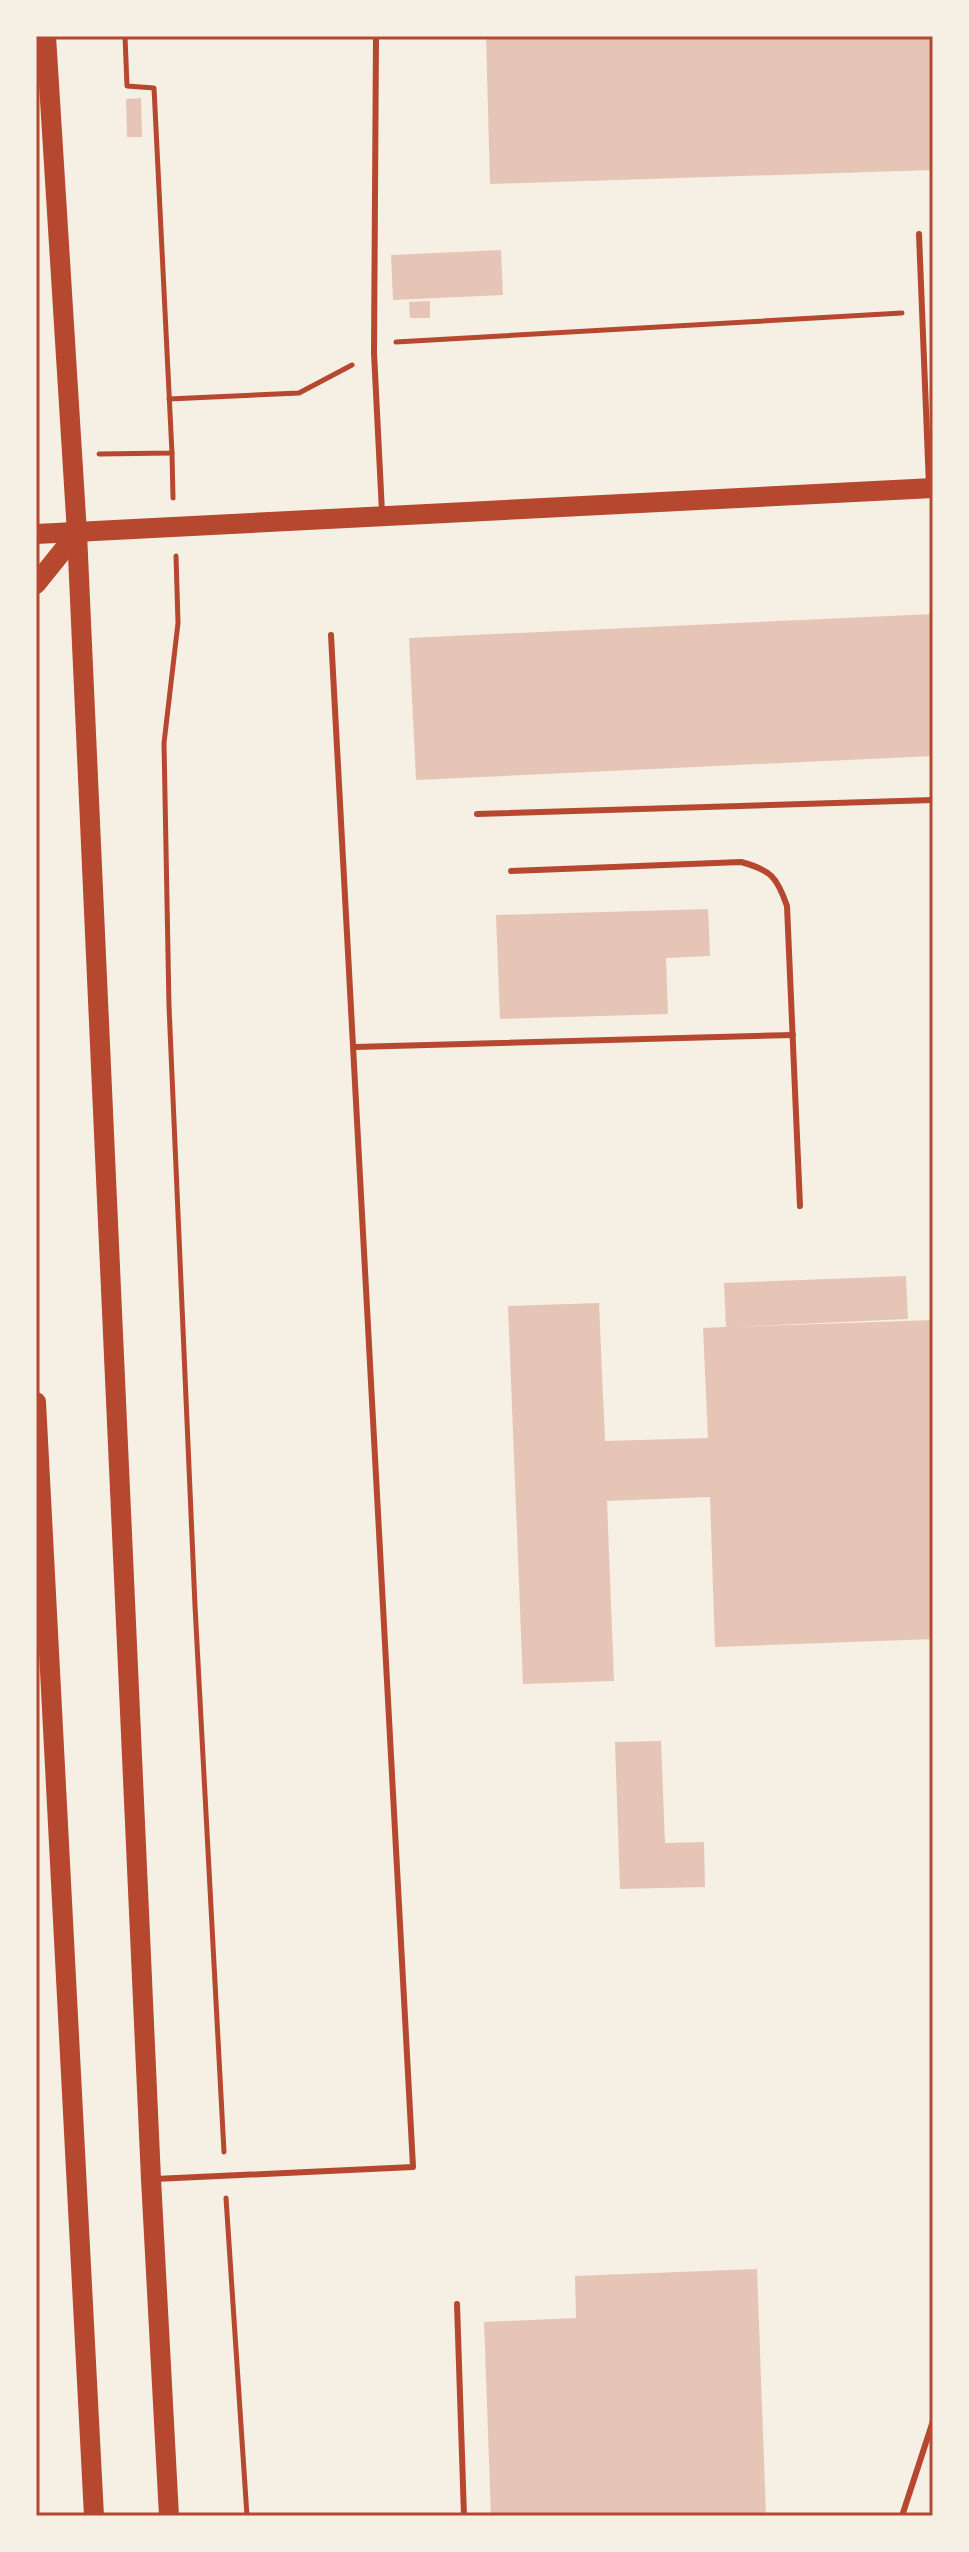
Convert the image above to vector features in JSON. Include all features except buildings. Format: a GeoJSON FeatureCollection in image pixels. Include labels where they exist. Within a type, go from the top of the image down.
{"type":"FeatureCollection","features":[{"type":"Feature","properties":{"kind":"main road"},"geometry":{"type":"LineString","coordinates":[[46,36],[77,533],[169,2516]]}},
{"type":"Feature","properties":{"kind":"main road"},"geometry":{"type":"LineString","coordinates":[[36,534],[931,488]]}},
{"type":"Feature","properties":{"kind":"main road"},"geometry":{"type":"LineString","coordinates":[[36,584],[77,533]]}},
{"type":"Feature","properties":{"kind":"main road"},"geometry":{"type":"LineString","coordinates":[[36,1402],[42,1640],[94,2516]]}},
{"type":"Feature","properties":{"kind":"lane"},"geometry":{"type":"LineString","coordinates":[[376,36],[374,353],[382,517]]}},
{"type":"Feature","properties":{"kind":"lane"},"geometry":{"type":"LineString","coordinates":[[919,234],[931,488]]}},
{"type":"Feature","properties":{"kind":"lane"},"geometry":{"type":"LineString","coordinates":[[151,2179],[413,2167],[331,635]]}},
{"type":"Feature","properties":{"kind":"lane"},"geometry":{"type":"LineString","coordinates":[[477,814],[933,800]]}},
{"type":"Feature","properties":{"kind":"lane"},"geometry":{"type":"LineString","coordinates":[[511,871],[741,862],[766,869],[780,885],[787,906],[800,1206]]}},
{"type":"Feature","properties":{"kind":"lane"},"geometry":{"type":"LineString","coordinates":[[354,1047],[793,1035]]}},
{"type":"Feature","properties":{"kind":"lane"},"geometry":{"type":"LineString","coordinates":[[457,2304],[464,2516]]}},
{"type":"Feature","properties":{"kind":"lane"},"geometry":{"type":"LineString","coordinates":[[902,2516],[933,2421]]}},
{"type":"Feature","properties":{"kind":"path"},"geometry":{"type":"LineString","coordinates":[[125,36],[127,86],[154,88],[172,453],[178,623],[164,743],[169,1006],[225,2176],[247,2516]]}},
{"type":"Feature","properties":{"kind":"path"},"geometry":{"type":"LineString","coordinates":[[169,399],[299,393],[394,342],[922,312]]}},
{"type":"Feature","properties":{"kind":"path"},"geometry":{"type":"LineString","coordinates":[[73,454],[172,453]]}}]}
